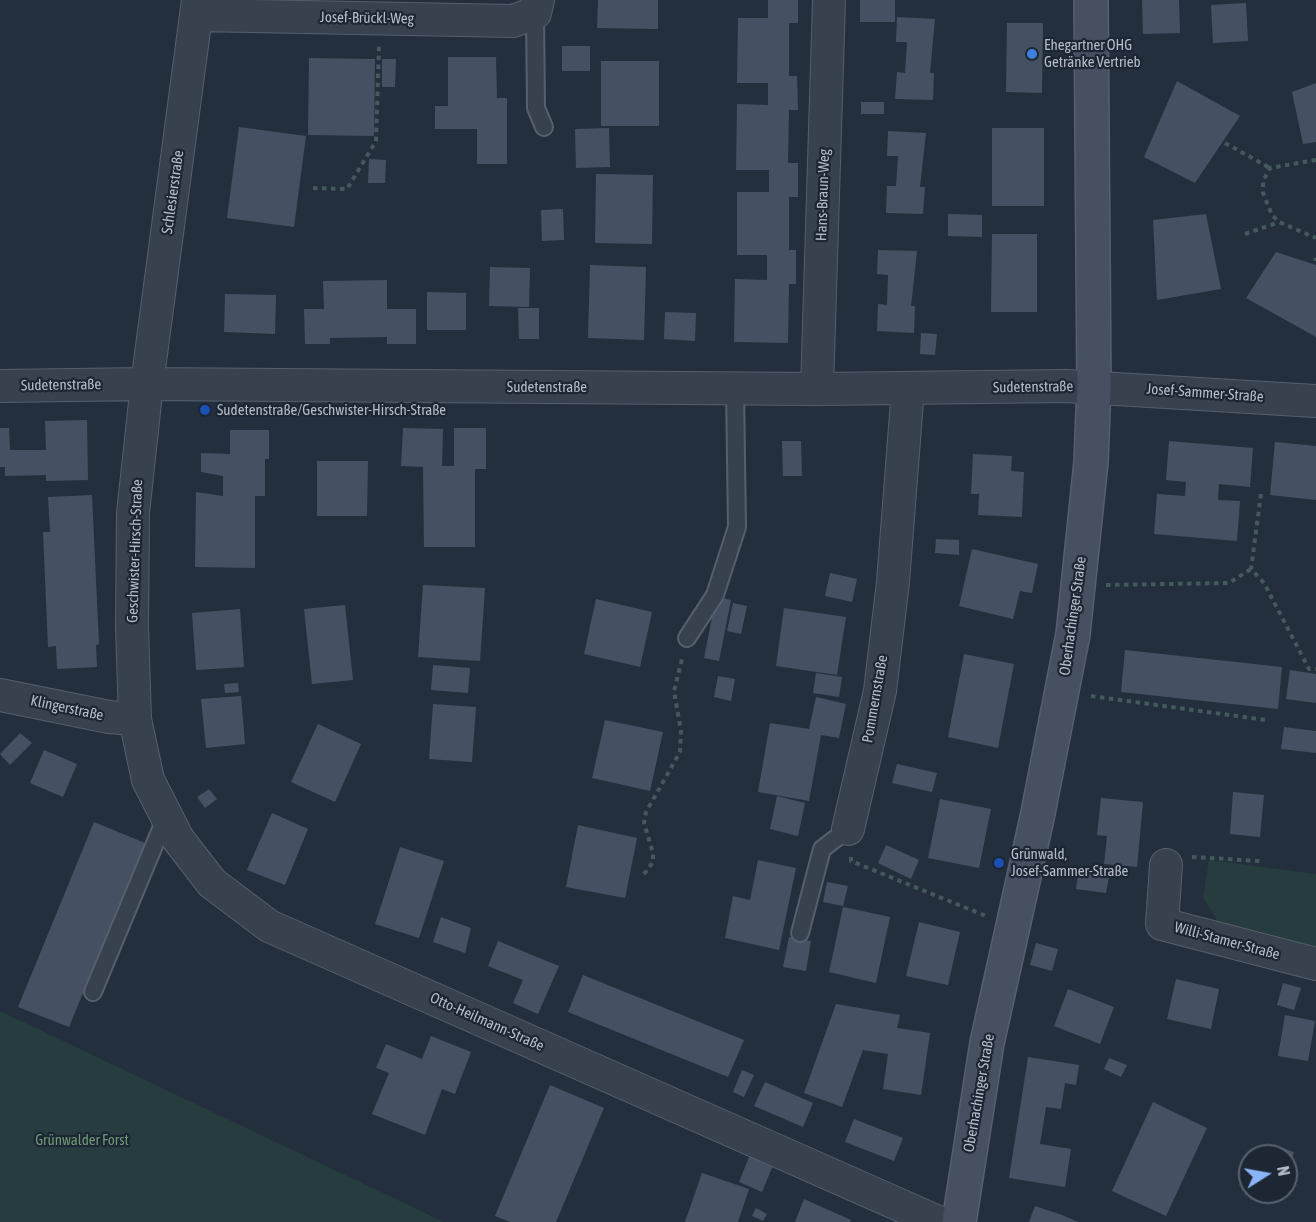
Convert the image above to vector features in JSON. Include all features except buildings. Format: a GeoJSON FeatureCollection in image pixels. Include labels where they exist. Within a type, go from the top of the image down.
{"type":"FeatureCollection","features":[{"type":"Feature","properties":{"kind":"main road","name":"Oberhachinger Straße"},"geometry":{"type":"LineString","coordinates":[[959,1222],[987,1043],[1037,818],[1073,634],[1091,462],[1094,386],[1091,0]]}},
{"type":"Feature","properties":{"kind":"street","name":"Hans-Braun-Weg"},"geometry":{"type":"LineString","coordinates":[[817,389],[829,0]]}},
{"type":"Feature","properties":{"kind":"street","name":"Josef-Brückl-Weg"},"geometry":{"type":"LineString","coordinates":[[198,8],[380,18],[513,21],[537,7]]}},
{"type":"Feature","properties":{"kind":"street","name":"Schlesierstraße"},"geometry":{"type":"LineString","coordinates":[[147,384],[198,8]]}},
{"type":"Feature","properties":{"kind":"street","name":"Sudetenstraße"},"geometry":{"type":"LineString","coordinates":[[0,386],[147,384],[817,389],[1094,386]]}},
{"type":"Feature","properties":{"kind":"street","name":"Geschwister-Hirsch-Straße"},"geometry":{"type":"LineString","coordinates":[[135,719],[132,626],[133,513],[147,384]]}},
{"type":"Feature","properties":{"kind":"street","name":"Josef-Sammer-Straße"},"geometry":{"type":"LineString","coordinates":[[1094,386],[1316,401]]}},
{"type":"Feature","properties":{"kind":"street","name":"Pommernstraße"},"geometry":{"type":"LineString","coordinates":[[848,829],[880,691],[893,582],[908,388]]}},
{"type":"Feature","properties":{"kind":"street","name":"Klingerstraße"},"geometry":{"type":"LineString","coordinates":[[0,694],[109,717],[135,719]]}},
{"type":"Feature","properties":{"kind":"street","name":"Otto-Heilmann-Straße"},"geometry":{"type":"LineString","coordinates":[[135,719],[148,780],[178,838],[212,883],[269,926],[938,1222]]}},
{"type":"Feature","properties":{"kind":"street","name":"Willi-Stamer-Straße"},"geometry":{"type":"LineString","coordinates":[[1166,865],[1162,924],[1316,964]]}},
{"type":"Feature","properties":{"kind":"lane"},"geometry":{"type":"LineString","coordinates":[[537,7],[536,108],[544,127]]}},
{"type":"Feature","properties":{"kind":"lane"},"geometry":{"type":"LineString","coordinates":[[687,638],[715,595],[737,527],[735,389]]}},
{"type":"Feature","properties":{"kind":"lane"},"geometry":{"type":"LineString","coordinates":[[93,992],[167,816]]}},
{"type":"Feature","properties":{"kind":"lane"},"geometry":{"type":"LineString","coordinates":[[800,933],[822,849],[848,829]]}},
{"type":"Feature","properties":{"kind":"path"},"geometry":{"type":"LineString","coordinates":[[313,188],[347,189],[376,141],[380,18]]}},
{"type":"Feature","properties":{"kind":"path"},"geometry":{"type":"LineString","coordinates":[[1226,143],[1270,168],[1316,160]]}},
{"type":"Feature","properties":{"kind":"path"},"geometry":{"type":"LineString","coordinates":[[1270,168],[1263,181],[1263,193],[1272,215],[1279,222],[1316,238]]}},
{"type":"Feature","properties":{"kind":"path"},"geometry":{"type":"LineString","coordinates":[[1245,234],[1279,222]]}},
{"type":"Feature","properties":{"kind":"path"},"geometry":{"type":"LineString","coordinates":[[1114,585],[1229,583],[1251,569],[1261,494]]}},
{"type":"Feature","properties":{"kind":"path"},"geometry":{"type":"LineString","coordinates":[[1251,569],[1264,583],[1308,669],[1316,669]]}},
{"type":"Feature","properties":{"kind":"path"},"geometry":{"type":"LineString","coordinates":[[644,874],[653,862],[653,853],[644,823],[646,812],[680,752],[681,731],[674,691],[687,638]]}},
{"type":"Feature","properties":{"kind":"path"},"geometry":{"type":"LineString","coordinates":[[1084,695],[1266,720]]}},
{"type":"Feature","properties":{"kind":"path"},"geometry":{"type":"LineString","coordinates":[[848,829],[851,861],[989,917]]}},
{"type":"Feature","properties":{"kind":"path"},"geometry":{"type":"LineString","coordinates":[[1166,865],[1181,856],[1260,861]]}},
{"type":"Feature","properties":{"kind":"green space"},"geometry":{"type":"Polygon","coordinates":[[[1209,860],[1316,874],[1316,949],[1219,923],[1203,898],[1209,860]]]}},
{"type":"Feature","properties":{"kind":"green space","name":"Grünwalder Forst"},"geometry":{"type":"Polygon","coordinates":[[[0,1011],[444,1222],[0,1222],[0,1011]]]}},
{"type":"Feature","properties":{"kind":"place","name":"Ehegartner OHG Getränke Vertrieb"},"geometry":{"type":"Point","coordinates":[1032,54]}},
{"type":"Feature","properties":{"kind":"place","name":"Sudetenstraße/Geschwister-Hirsch-Straße"},"geometry":{"type":"Point","coordinates":[205,410]}},
{"type":"Feature","properties":{"kind":"place","name":"Grünwald, Josef-Sammer-Straße"},"geometry":{"type":"Point","coordinates":[999,863]}}]}
